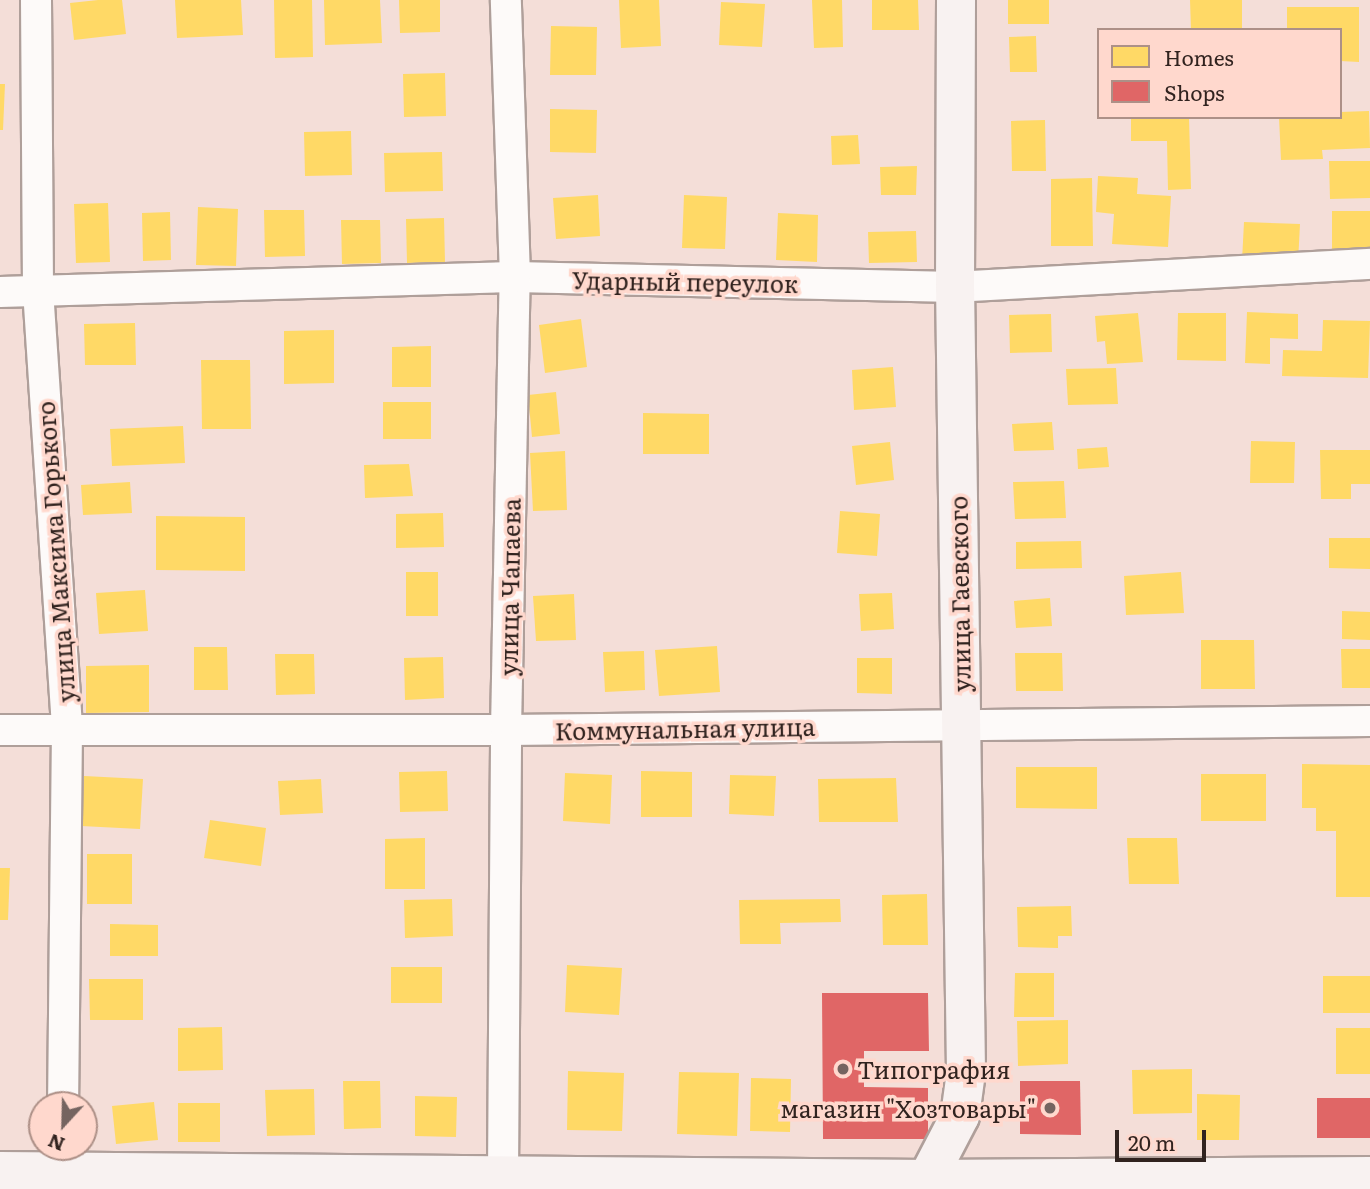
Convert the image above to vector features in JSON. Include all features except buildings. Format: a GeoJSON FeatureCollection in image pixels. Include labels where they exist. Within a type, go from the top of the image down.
{"type":"FeatureCollection","features":[{"type":"Feature","properties":{"kind":"main road","name":"улица Гаевского"},"geometry":{"type":"LineString","coordinates":[[925,1184],[960,1116],[966,1072],[954,287],[956,0]]}},
{"type":"Feature","properties":{"kind":"main road"},"geometry":{"type":"LineString","coordinates":[[0,1171],[62,1168],[503,1174],[925,1184],[1370,1176]]}},
{"type":"Feature","properties":{"kind":"street","name":"улица Максима Горького"},"geometry":{"type":"LineString","coordinates":[[36,0],[38,290],[67,728],[62,1091]]}},
{"type":"Feature","properties":{"kind":"street","name":"улица Чапаева"},"geometry":{"type":"LineString","coordinates":[[503,1174],[506,730],[515,276],[506,0]]}},
{"type":"Feature","properties":{"kind":"street","name":"Ударный переулок"},"geometry":{"type":"LineString","coordinates":[[0,292],[515,276],[954,287],[1370,264]]}},
{"type":"Feature","properties":{"kind":"street","name":"Коммунальная улица"},"geometry":{"type":"LineString","coordinates":[[0,730],[506,730],[1370,721]]}},
{"type":"Feature","properties":{"kind":"place","name":"Типография"},"geometry":{"type":"Point","coordinates":[843,1069]}},
{"type":"Feature","properties":{"kind":"place","name":"магазин \"Хозтовары\""},"geometry":{"type":"Point","coordinates":[1050,1108]}}]}
